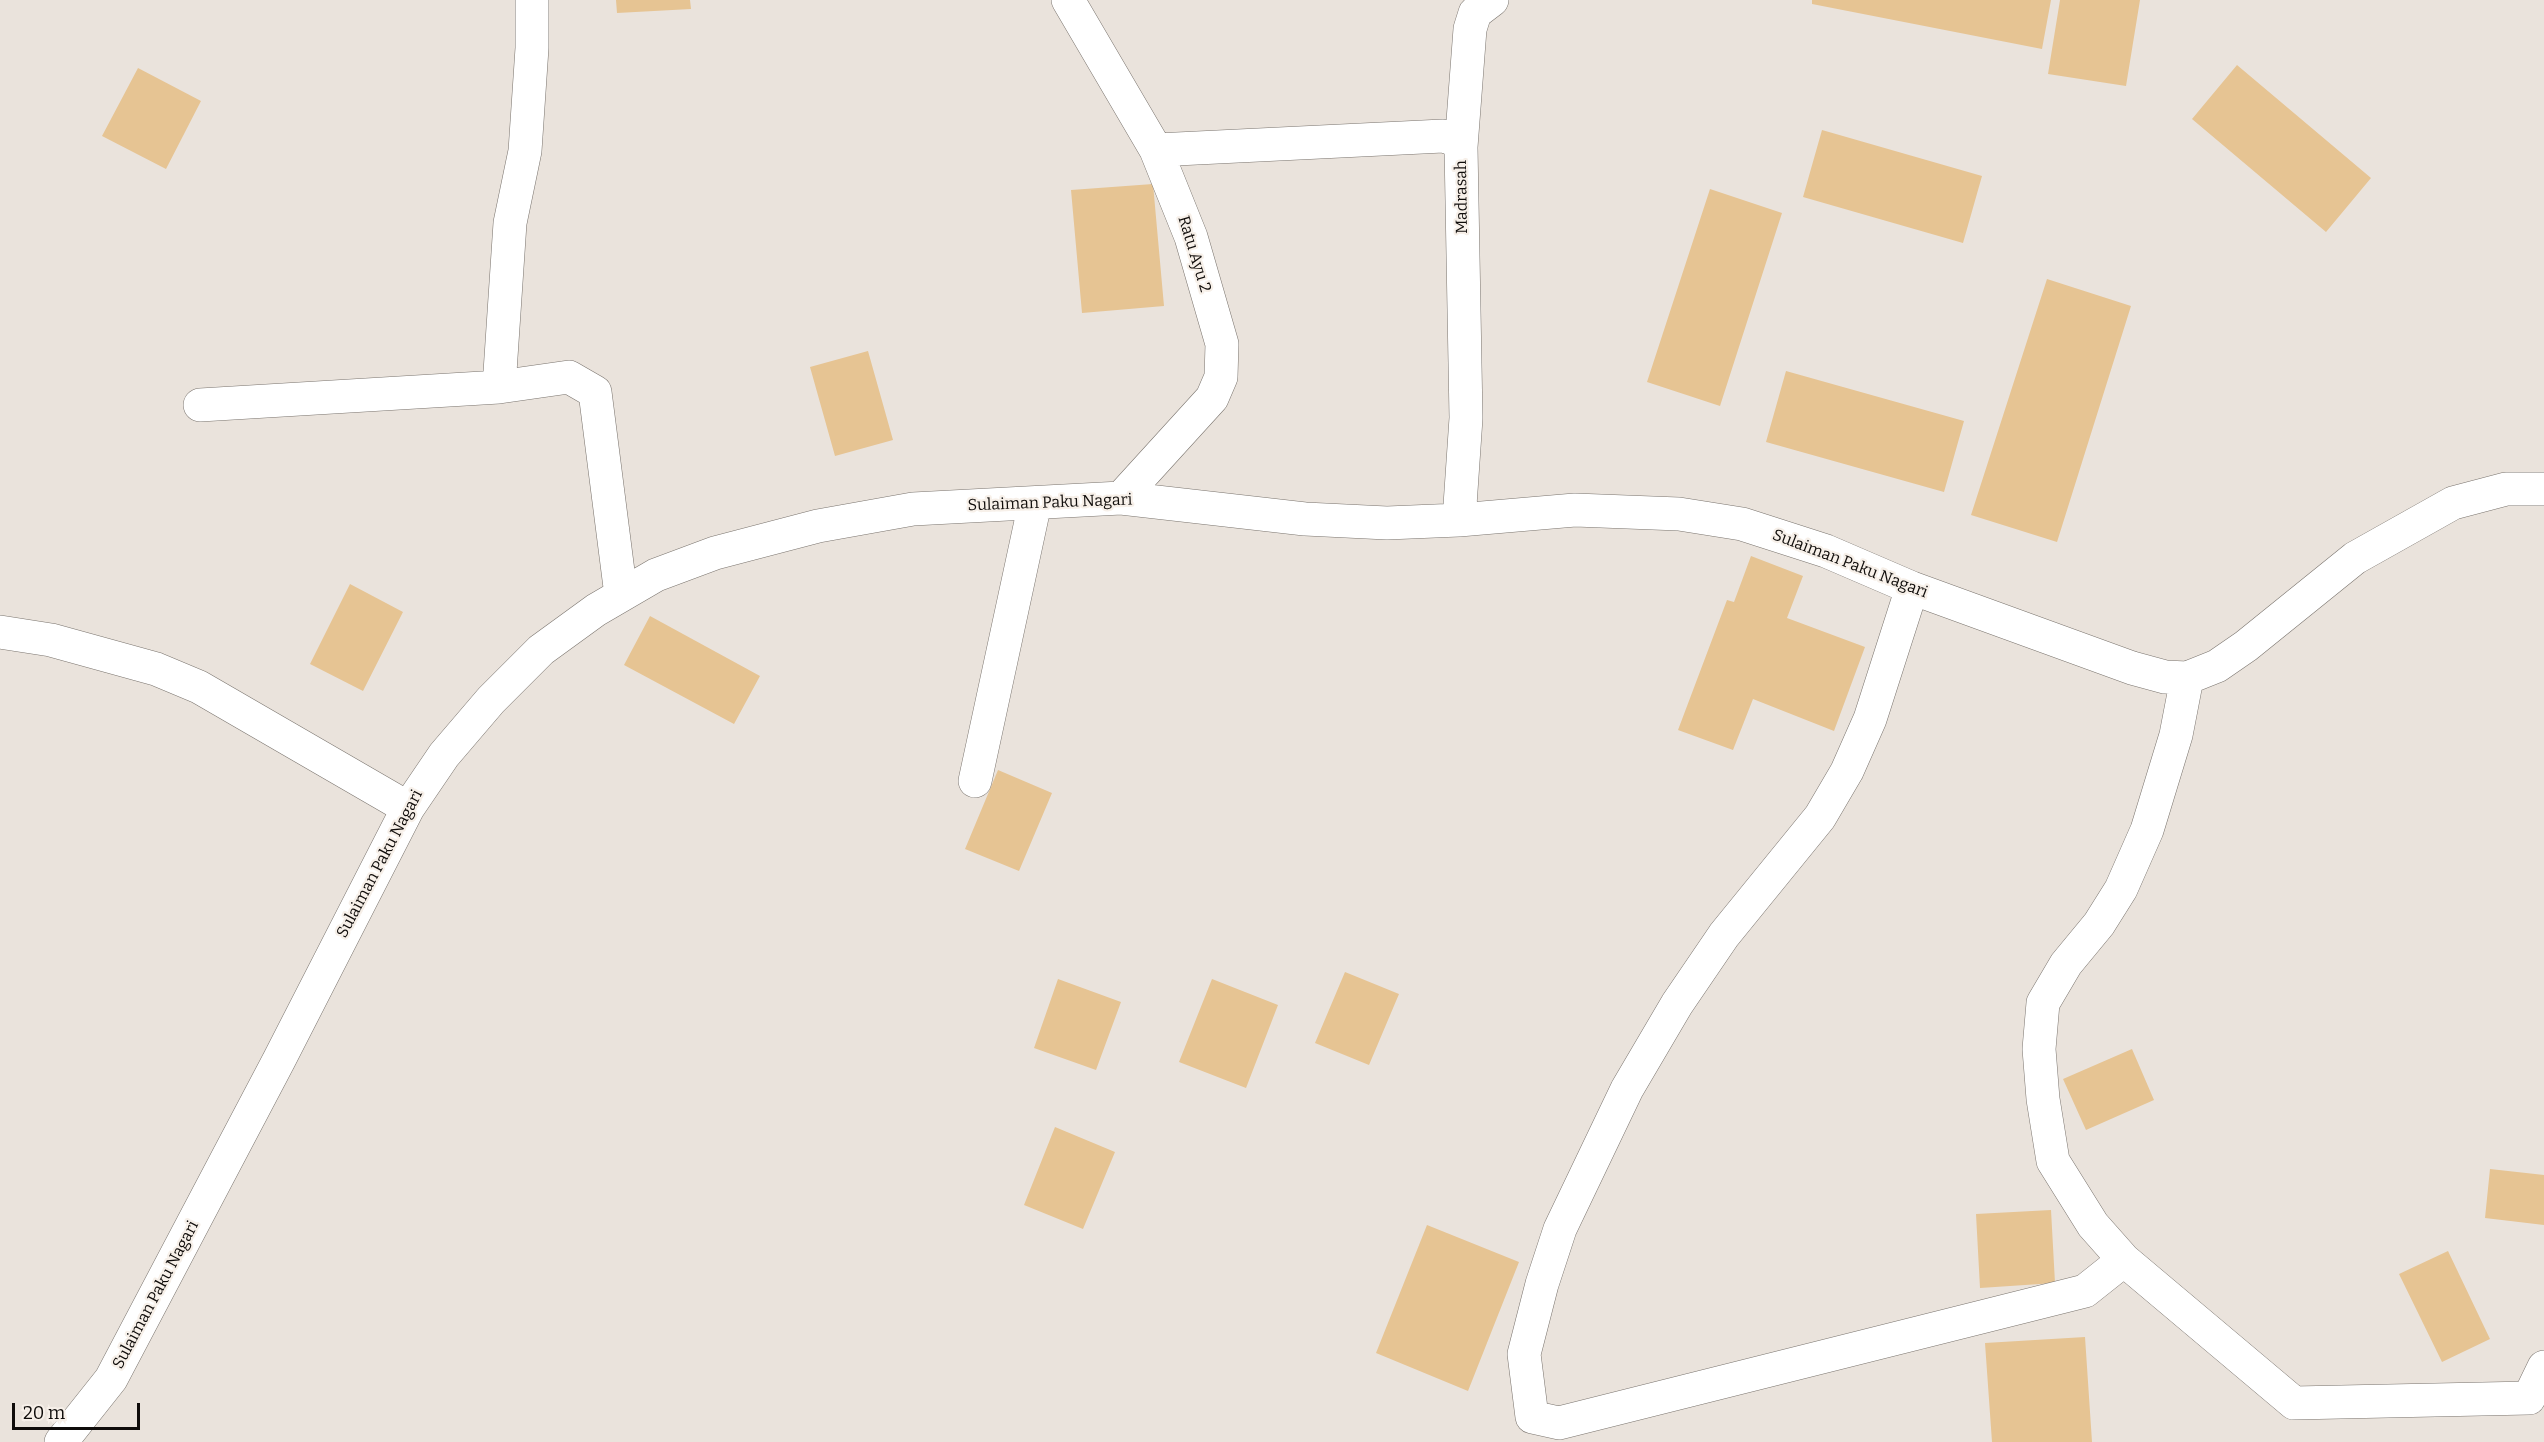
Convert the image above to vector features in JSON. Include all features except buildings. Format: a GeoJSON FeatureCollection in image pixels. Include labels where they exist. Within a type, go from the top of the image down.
{"type":"FeatureCollection","features":[{"type":"Feature","properties":{"kind":"street"},"geometry":{"type":"LineString","coordinates":[[499,387],[510,223],[525,151],[532,48],[532,0]]}},
{"type":"Feature","properties":{"kind":"street","name":"Ratu Ayu 2"},"geometry":{"type":"LineString","coordinates":[[1068,0],[1156,150],[1191,237],[1222,344],[1221,377],[1212,398],[1121,498]]}},
{"type":"Feature","properties":{"kind":"street"},"geometry":{"type":"LineString","coordinates":[[1461,147],[1467,96],[1470,29],[1475,13],[1492,0]]}},
{"type":"Feature","properties":{"kind":"street","name":"Madrasah"},"geometry":{"type":"LineString","coordinates":[[1156,150],[1443,136],[1453,139],[1461,147],[1466,418],[1459,520]]}},
{"type":"Feature","properties":{"kind":"street"},"geometry":{"type":"LineString","coordinates":[[200,405],[499,387],[569,377],[595,392],[621,595]]}},
{"type":"Feature","properties":{"kind":"street","name":"Sulaiman Paku Nagari"},"geometry":{"type":"LineString","coordinates":[[61,1442],[111,1379],[263,1091],[408,808],[444,755],[541,650],[596,609],[656,575],[715,553],[818,526],[913,509],[1121,498],[1305,519],[1388,523],[1459,520],[1575,510],[1679,513],[1742,524],[1826,551],[1912,588],[2132,668],[2165,677],[2187,678],[2217,666],[2227,659],[2355,558],[2453,503],[2506,489],[2544,489]]}},
{"type":"Feature","properties":{"kind":"street"},"geometry":{"type":"LineString","coordinates":[[975,781],[1035,503]]}},
{"type":"Feature","properties":{"kind":"street"},"geometry":{"type":"LineString","coordinates":[[1912,588],[1870,719],[1847,771],[1820,817],[1724,935],[1677,1004],[1626,1089],[1564,1218],[1542,1284],[1524,1354],[1532,1417],[1559,1424],[2085,1291],[2124,1260]]}},
{"type":"Feature","properties":{"kind":"street"},"geometry":{"type":"LineString","coordinates":[[0,632],[51,640],[135,663],[199,687],[408,808]]}},
{"type":"Feature","properties":{"kind":"street"},"geometry":{"type":"LineString","coordinates":[[2187,678],[2176,735],[2147,830],[2121,889],[2099,924],[2066,964],[2043,1003],[2039,1049],[2043,1099],[2053,1161],[2093,1225],[2124,1260],[2295,1403],[2529,1398],[2544,1367]]}}]}
